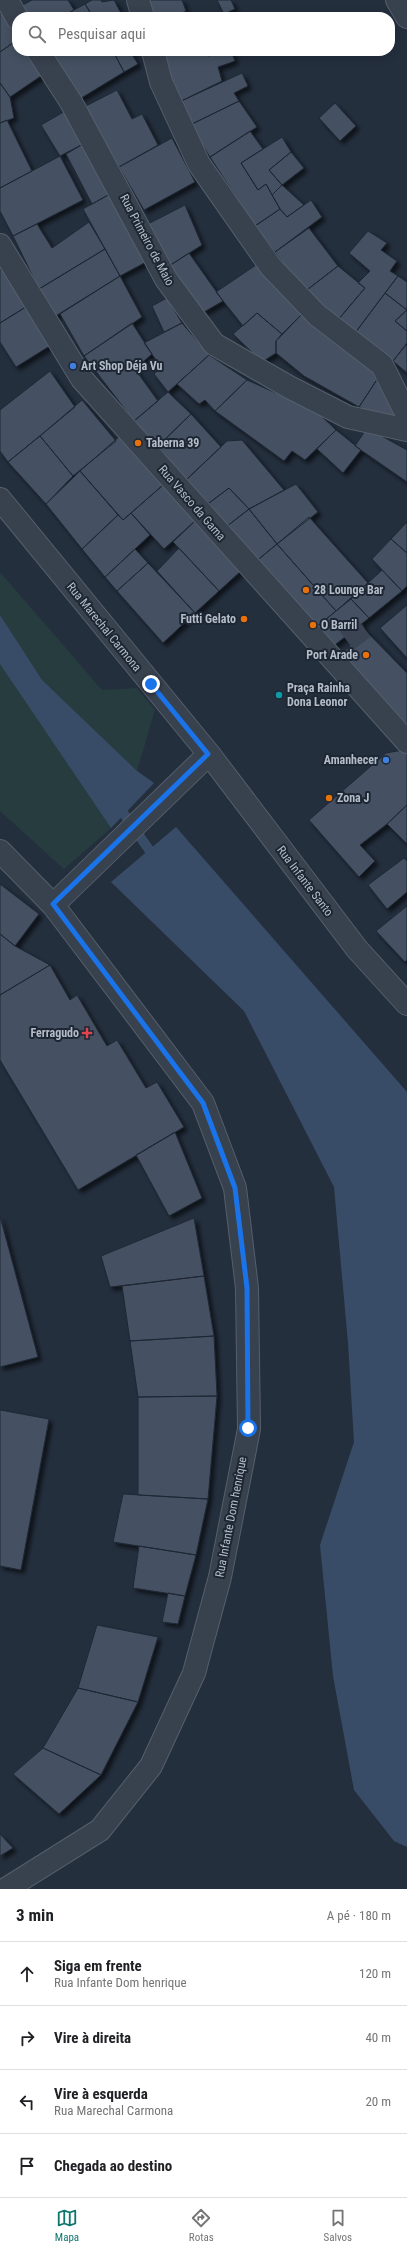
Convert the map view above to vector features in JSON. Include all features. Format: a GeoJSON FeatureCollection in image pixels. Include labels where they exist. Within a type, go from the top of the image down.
{"type":"FeatureCollection","features":[{"type":"Feature","properties":{"kind":"street"},"geometry":{"type":"LineString","coordinates":[[7,0],[14,12]]}},
{"type":"Feature","properties":{"kind":"street"},"geometry":{"type":"LineString","coordinates":[[138,0],[142,12]]}},
{"type":"Feature","properties":{"kind":"street"},"geometry":{"type":"LineString","coordinates":[[397,0],[407,17]]}},
{"type":"Feature","properties":{"kind":"street","name":"Rua Primeiro de Maio"},"geometry":{"type":"LineString","coordinates":[[41,56],[72,102],[166,279],[214,344],[289,387],[348,417],[407,430]]}},
{"type":"Feature","properties":{"kind":"street"},"geometry":{"type":"LineString","coordinates":[[154,56],[161,82],[198,164],[271,267],[317,315],[382,365],[407,415]]}},
{"type":"Feature","properties":{"kind":"street","name":"Rua Vasco da Gama"},"geometry":{"type":"LineString","coordinates":[[0,245],[82,379],[407,742]]}},
{"type":"Feature","properties":{"kind":"street","name":"Rua Marechal Carmona"},"geometry":{"type":"LineString","coordinates":[[0,499],[208,754]]}},
{"type":"Feature","properties":{"kind":"street"},"geometry":{"type":"LineString","coordinates":[[53,904],[208,754]]}},
{"type":"Feature","properties":{"kind":"street","name":"Rua Infante Santo"},"geometry":{"type":"LineString","coordinates":[[208,754],[357,949],[407,1004]]}},
{"type":"Feature","properties":{"kind":"street","name":"Rua Infante Dom henrique"},"geometry":{"type":"LineString","coordinates":[[0,851],[53,904],[203,1103],[235,1188],[247,1288],[248,1428],[220,1577],[194,1673],[151,1766],[100,1830],[6,1889]]}},
{"type":"Feature","properties":{"kind":"green space"},"geometry":{"type":"Polygon","coordinates":[[[0,572],[102,690],[137,688],[155,710],[137,771],[154,783],[111,828],[64,869],[0,811],[0,572]]]}},
{"type":"Feature","properties":{"kind":"water"},"geometry":{"type":"Polygon","coordinates":[[[0,615],[42,680],[137,771],[154,783],[111,828],[0,664],[0,615]]]}},
{"type":"Feature","properties":{"kind":"water"},"geometry":{"type":"Polygon","coordinates":[[[176,827],[407,1092],[407,1847],[394,1841],[354,1790],[333,1676],[320,1545],[354,1442],[348,1343],[334,1187],[244,1011],[111,882],[176,827]]]}},
{"type":"Feature","properties":{"kind":"building"},"geometry":{"type":"Polygon","coordinates":[[[32,0],[68,0],[74,10],[71,12],[25,12],[21,6],[32,0]]]}},
{"type":"Feature","properties":{"kind":"building"},"geometry":{"type":"Polygon","coordinates":[[[92,0],[101,0],[102,2],[114,0],[120,12],[90,12],[85,4],[92,0]]]}},
{"type":"Feature","properties":{"kind":"building"},"geometry":{"type":"Polygon","coordinates":[[[147,0],[182,0],[186,11],[184,12],[150,12],[147,0]]]}},
{"type":"Feature","properties":{"kind":"building"},"geometry":{"type":"Polygon","coordinates":[[[217,0],[231,0],[235,9],[228,12],[223,12],[217,0]]]}},
{"type":"Feature","properties":{"kind":"building"},"geometry":{"type":"Polygon","coordinates":[[[85,4],[90,12],[71,12],[85,4]]]}},
{"type":"Feature","properties":{"kind":"building"},"geometry":{"type":"Polygon","coordinates":[[[0,10],[12,28],[12,44],[0,52],[0,10]]]}},
{"type":"Feature","properties":{"kind":"building"},"geometry":{"type":"Polygon","coordinates":[[[12,44],[12,56],[31,56],[44,74],[10,97],[0,83],[0,52],[12,44]]]}},
{"type":"Feature","properties":{"kind":"building"},"geometry":{"type":"Polygon","coordinates":[[[52,56],[116,56],[124,72],[78,100],[52,56]]]}},
{"type":"Feature","properties":{"kind":"building"},"geometry":{"type":"Polygon","coordinates":[[[116,56],[133,56],[138,64],[124,72],[116,56]]]}},
{"type":"Feature","properties":{"kind":"building"},"geometry":{"type":"Polygon","coordinates":[[[162,56],[233,56],[235,61],[218,67],[222,81],[177,103],[162,56]]]}},
{"type":"Feature","properties":{"kind":"building"},"geometry":{"type":"Polygon","coordinates":[[[242,73],[248,86],[234,93],[239,101],[190,125],[177,103],[242,73]]]}},
{"type":"Feature","properties":{"kind":"building"},"geometry":{"type":"Polygon","coordinates":[[[0,83],[10,97],[14,118],[0,123],[0,83]]]}},
{"type":"Feature","properties":{"kind":"building"},"geometry":{"type":"Polygon","coordinates":[[[117,90],[132,119],[142,114],[158,145],[119,167],[84,107],[117,90]]]}},
{"type":"Feature","properties":{"kind":"building"},"geometry":{"type":"Polygon","coordinates":[[[239,101],[257,127],[210,157],[190,125],[239,101]]]}},
{"type":"Feature","properties":{"kind":"building"},"geometry":{"type":"Polygon","coordinates":[[[335,103],[356,126],[340,141],[319,118],[335,103]]]}},
{"type":"Feature","properties":{"kind":"building"},"geometry":{"type":"Polygon","coordinates":[[[67,110],[85,143],[60,156],[41,125],[67,110]]]}},
{"type":"Feature","properties":{"kind":"building"},"geometry":{"type":"Polygon","coordinates":[[[7,120],[32,171],[0,188],[0,123],[7,120]]]}},
{"type":"Feature","properties":{"kind":"building"},"geometry":{"type":"Polygon","coordinates":[[[250,131],[263,149],[241,163],[258,190],[266,184],[280,209],[255,226],[210,157],[250,131]]]}},
{"type":"Feature","properties":{"kind":"building"},"geometry":{"type":"Polygon","coordinates":[[[282,137],[291,152],[269,170],[282,185],[272,195],[266,184],[258,190],[241,163],[282,137]]]}},
{"type":"Feature","properties":{"kind":"building"},"geometry":{"type":"Polygon","coordinates":[[[172,138],[195,182],[144,210],[119,167],[172,138]]]}},
{"type":"Feature","properties":{"kind":"building"},"geometry":{"type":"Polygon","coordinates":[[[85,143],[110,194],[92,204],[66,154],[85,143]]]}},
{"type":"Feature","properties":{"kind":"building"},"geometry":{"type":"Polygon","coordinates":[[[291,152],[304,168],[282,185],[269,170],[291,152]]]}},
{"type":"Feature","properties":{"kind":"building"},"geometry":{"type":"Polygon","coordinates":[[[60,156],[83,200],[13,236],[0,211],[0,188],[60,156]]]}},
{"type":"Feature","properties":{"kind":"building"},"geometry":{"type":"Polygon","coordinates":[[[282,185],[304,205],[287,217],[280,209],[272,195],[282,185]]]}},
{"type":"Feature","properties":{"kind":"building"},"geometry":{"type":"Polygon","coordinates":[[[110,194],[148,261],[120,276],[83,209],[110,194]]]}},
{"type":"Feature","properties":{"kind":"building"},"geometry":{"type":"Polygon","coordinates":[[[311,200],[322,217],[275,252],[255,226],[280,209],[287,217],[311,200]]]}},
{"type":"Feature","properties":{"kind":"building"},"geometry":{"type":"Polygon","coordinates":[[[185,205],[202,245],[169,266],[146,225],[185,205]]]}},
{"type":"Feature","properties":{"kind":"building"},"geometry":{"type":"Polygon","coordinates":[[[89,222],[105,249],[39,289],[13,236],[37,224],[52,248],[89,222]]]}},
{"type":"Feature","properties":{"kind":"building"},"geometry":{"type":"Polygon","coordinates":[[[309,228],[338,266],[303,293],[275,252],[309,228]]]}},
{"type":"Feature","properties":{"kind":"building"},"geometry":{"type":"Polygon","coordinates":[[[368,231],[387,243],[381,250],[397,261],[390,271],[398,276],[355,333],[337,321],[365,288],[358,283],[370,271],[349,253],[368,231]]]}},
{"type":"Feature","properties":{"kind":"building"},"geometry":{"type":"Polygon","coordinates":[[[105,249],[120,276],[54,317],[39,289],[105,249]]]}},
{"type":"Feature","properties":{"kind":"building"},"geometry":{"type":"Polygon","coordinates":[[[189,253],[223,301],[204,312],[169,266],[189,253]]]}},
{"type":"Feature","properties":{"kind":"building"},"geometry":{"type":"Polygon","coordinates":[[[0,258],[29,305],[0,323],[0,258]]]}},
{"type":"Feature","properties":{"kind":"building"},"geometry":{"type":"Polygon","coordinates":[[[256,265],[304,312],[282,334],[257,313],[243,326],[216,292],[256,265]]]}},
{"type":"Feature","properties":{"kind":"building"},"geometry":{"type":"Polygon","coordinates":[[[338,266],[365,288],[337,321],[303,293],[338,266]]]}},
{"type":"Feature","properties":{"kind":"building"},"geometry":{"type":"Polygon","coordinates":[[[120,276],[142,317],[84,356],[60,314],[120,276]]]}},
{"type":"Feature","properties":{"kind":"building"},"geometry":{"type":"Polygon","coordinates":[[[398,276],[407,282],[407,310],[385,293],[398,276]]]}},
{"type":"Feature","properties":{"kind":"building"},"geometry":{"type":"Polygon","coordinates":[[[385,293],[407,310],[395,321],[407,331],[407,343],[393,361],[355,333],[385,293]]]}},
{"type":"Feature","properties":{"kind":"building"},"geometry":{"type":"Polygon","coordinates":[[[167,298],[182,323],[164,332],[152,306],[167,298]]]}},
{"type":"Feature","properties":{"kind":"building"},"geometry":{"type":"Polygon","coordinates":[[[29,305],[53,344],[16,367],[0,342],[0,323],[29,305]]]}},
{"type":"Feature","properties":{"kind":"building"},"geometry":{"type":"Polygon","coordinates":[[[407,310],[407,331],[395,321],[407,310]]]}},
{"type":"Feature","properties":{"kind":"building"},"geometry":{"type":"Polygon","coordinates":[[[304,312],[380,375],[359,407],[304,376],[276,353],[276,341],[304,312]]]}},
{"type":"Feature","properties":{"kind":"building"},"geometry":{"type":"Polygon","coordinates":[[[257,313],[282,334],[276,341],[276,353],[262,362],[233,334],[257,313]]]}},
{"type":"Feature","properties":{"kind":"building"},"geometry":{"type":"Polygon","coordinates":[[[132,323],[152,354],[135,369],[158,401],[134,421],[84,356],[132,323]]]}},
{"type":"Feature","properties":{"kind":"building"},"geometry":{"type":"Polygon","coordinates":[[[182,323],[209,355],[168,392],[154,374],[161,367],[144,343],[182,323]]]}},
{"type":"Feature","properties":{"kind":"building"},"geometry":{"type":"Polygon","coordinates":[[[406,345],[407,346],[407,373],[393,361],[406,345]]]}},
{"type":"Feature","properties":{"kind":"building"},"geometry":{"type":"Polygon","coordinates":[[[209,355],[247,380],[215,411],[205,400],[199,404],[177,384],[209,355]]]}},
{"type":"Feature","properties":{"kind":"building"},"geometry":{"type":"Polygon","coordinates":[[[50,371],[75,407],[8,462],[0,451],[0,410],[50,371]]]}},
{"type":"Feature","properties":{"kind":"building"},"geometry":{"type":"Polygon","coordinates":[[[380,375],[400,415],[392,422],[359,407],[380,375]]]}},
{"type":"Feature","properties":{"kind":"building"},"geometry":{"type":"Polygon","coordinates":[[[247,380],[316,411],[336,430],[305,460],[292,451],[284,461],[215,411],[247,380]]]}},
{"type":"Feature","properties":{"kind":"building"},"geometry":{"type":"Polygon","coordinates":[[[168,392],[191,414],[158,446],[134,421],[168,392]]]}},
{"type":"Feature","properties":{"kind":"building"},"geometry":{"type":"Polygon","coordinates":[[[82,400],[116,441],[73,476],[40,436],[82,400]]]}},
{"type":"Feature","properties":{"kind":"building"},"geometry":{"type":"Polygon","coordinates":[[[191,414],[221,447],[186,480],[158,446],[191,414]]]}},
{"type":"Feature","properties":{"kind":"building"},"geometry":{"type":"Polygon","coordinates":[[[367,428],[407,450],[407,482],[355,446],[367,428]]]}},
{"type":"Feature","properties":{"kind":"building"},"geometry":{"type":"Polygon","coordinates":[[[336,430],[361,450],[343,473],[317,449],[336,430]]]}},
{"type":"Feature","properties":{"kind":"building"},"geometry":{"type":"Polygon","coordinates":[[[40,436],[73,476],[46,504],[8,462],[40,436]]]}},
{"type":"Feature","properties":{"kind":"building"},"geometry":{"type":"Polygon","coordinates":[[[120,436],[163,485],[123,520],[80,471],[120,436]]]}},
{"type":"Feature","properties":{"kind":"building"},"geometry":{"type":"Polygon","coordinates":[[[242,440],[284,490],[249,509],[229,488],[209,503],[186,480],[227,441],[242,440]]]}},
{"type":"Feature","properties":{"kind":"building"},"geometry":{"type":"Polygon","coordinates":[[[80,471],[118,515],[82,549],[46,504],[80,471]]]}},
{"type":"Feature","properties":{"kind":"building"},"geometry":{"type":"Polygon","coordinates":[[[296,484],[318,512],[277,544],[249,509],[296,484]]]}},
{"type":"Feature","properties":{"kind":"building"},"geometry":{"type":"Polygon","coordinates":[[[163,485],[195,521],[164,549],[131,513],[163,485]]]}},
{"type":"Feature","properties":{"kind":"building"},"geometry":{"type":"Polygon","coordinates":[[[229,488],[249,509],[226,527],[209,503],[229,488]]]}},
{"type":"Feature","properties":{"kind":"building"},"geometry":{"type":"Polygon","coordinates":[[[249,509],[277,544],[254,563],[226,527],[249,509]]]}},
{"type":"Feature","properties":{"kind":"building"},"geometry":{"type":"Polygon","coordinates":[[[131,513],[150,535],[105,577],[82,549],[118,515],[123,520],[131,513]]]}},
{"type":"Feature","properties":{"kind":"building"},"geometry":{"type":"Polygon","coordinates":[[[309,517],[368,583],[336,611],[277,544],[309,517]]]}},
{"type":"Feature","properties":{"kind":"building"},"geometry":{"type":"Polygon","coordinates":[[[195,521],[241,571],[219,591],[173,542],[195,521]]]}},
{"type":"Feature","properties":{"kind":"building"},"geometry":{"type":"Polygon","coordinates":[[[407,522],[407,553],[391,539],[407,522]]]}},
{"type":"Feature","properties":{"kind":"building"},"geometry":{"type":"Polygon","coordinates":[[[391,539],[407,553],[407,586],[402,591],[372,559],[391,539]]]}},
{"type":"Feature","properties":{"kind":"building"},"geometry":{"type":"Polygon","coordinates":[[[277,544],[336,611],[315,628],[254,563],[277,544]]]}},
{"type":"Feature","properties":{"kind":"building"},"geometry":{"type":"Polygon","coordinates":[[[179,548],[219,591],[195,613],[157,571],[179,548]]]}},
{"type":"Feature","properties":{"kind":"building"},"geometry":{"type":"Polygon","coordinates":[[[135,549],[148,563],[117,591],[105,577],[135,549]]]}},
{"type":"Feature","properties":{"kind":"building"},"geometry":{"type":"Polygon","coordinates":[[[148,563],[195,613],[163,643],[117,591],[148,563]]]}},
{"type":"Feature","properties":{"kind":"building"},"geometry":{"type":"Polygon","coordinates":[[[382,570],[402,591],[369,618],[351,599],[382,570]]]}},
{"type":"Feature","properties":{"kind":"building"},"geometry":{"type":"Polygon","coordinates":[[[351,599],[369,618],[331,648],[315,628],[351,599]]]}},
{"type":"Feature","properties":{"kind":"building"},"geometry":{"type":"Polygon","coordinates":[[[407,605],[407,658],[380,628],[407,605]]]}},
{"type":"Feature","properties":{"kind":"building"},"geometry":{"type":"Polygon","coordinates":[[[362,624],[366,631],[352,644],[345,637],[362,624]]]}},
{"type":"Feature","properties":{"kind":"building"},"geometry":{"type":"Polygon","coordinates":[[[366,631],[407,673],[407,728],[338,657],[366,631]]]}},
{"type":"Feature","properties":{"kind":"building"},"geometry":{"type":"Polygon","coordinates":[[[403,750],[407,754],[407,805],[387,824],[360,845],[375,861],[359,877],[309,820],[386,753],[403,750]]]}},
{"type":"Feature","properties":{"kind":"building"},"geometry":{"type":"Polygon","coordinates":[[[407,805],[407,844],[387,824],[407,805]]]}},
{"type":"Feature","properties":{"kind":"building"},"geometry":{"type":"Polygon","coordinates":[[[404,858],[407,861],[407,892],[387,909],[368,885],[404,858]]]}},
{"type":"Feature","properties":{"kind":"building"},"geometry":{"type":"Polygon","coordinates":[[[0,884],[39,914],[15,946],[0,934],[0,884]]]}},
{"type":"Feature","properties":{"kind":"building"},"geometry":{"type":"Polygon","coordinates":[[[407,906],[407,960],[405,962],[376,931],[407,906]]]}},
{"type":"Feature","properties":{"kind":"building"},"geometry":{"type":"Polygon","coordinates":[[[0,934],[15,946],[50,965],[0,995],[0,934]]]}},
{"type":"Feature","properties":{"kind":"building"},"geometry":{"type":"Polygon","coordinates":[[[50,965],[70,1000],[77,995],[107,1046],[117,1040],[146,1088],[157,1082],[184,1127],[78,1190],[0,1060],[0,995],[50,965]]]}},
{"type":"Feature","properties":{"kind":"building"},"geometry":{"type":"Polygon","coordinates":[[[175,1132],[202,1198],[169,1216],[136,1155],[175,1132]]]}},
{"type":"Feature","properties":{"kind":"building"},"geometry":{"type":"Polygon","coordinates":[[[0,1216],[38,1357],[0,1367],[0,1216]]]}},
{"type":"Feature","properties":{"kind":"building"},"geometry":{"type":"Polygon","coordinates":[[[194,1218],[204,1276],[110,1287],[101,1256],[194,1218]]]}},
{"type":"Feature","properties":{"kind":"building"},"geometry":{"type":"Polygon","coordinates":[[[204,1276],[214,1336],[130,1341],[122,1286],[204,1276]]]}},
{"type":"Feature","properties":{"kind":"building"},"geometry":{"type":"Polygon","coordinates":[[[214,1336],[217,1396],[138,1397],[130,1341],[214,1336]]]}},
{"type":"Feature","properties":{"kind":"building"},"geometry":{"type":"Polygon","coordinates":[[[217,1396],[208,1499],[138,1495],[138,1397],[217,1396]]]}},
{"type":"Feature","properties":{"kind":"building"},"geometry":{"type":"Polygon","coordinates":[[[0,1410],[49,1419],[21,1570],[0,1566],[0,1410]]]}},
{"type":"Feature","properties":{"kind":"building"},"geometry":{"type":"Polygon","coordinates":[[[123,1494],[208,1499],[196,1555],[113,1542],[123,1494]]]}},
{"type":"Feature","properties":{"kind":"building"},"geometry":{"type":"Polygon","coordinates":[[[139,1546],[196,1555],[185,1596],[133,1588],[139,1546]]]}},
{"type":"Feature","properties":{"kind":"building"},"geometry":{"type":"Polygon","coordinates":[[[168,1593],[185,1596],[178,1624],[162,1622],[168,1593]]]}},
{"type":"Feature","properties":{"kind":"building"},"geometry":{"type":"Polygon","coordinates":[[[97,1625],[158,1637],[138,1702],[78,1688],[97,1625]]]}},
{"type":"Feature","properties":{"kind":"building"},"geometry":{"type":"Polygon","coordinates":[[[78,1688],[138,1702],[101,1775],[43,1748],[78,1688]]]}},
{"type":"Feature","properties":{"kind":"building"},"geometry":{"type":"Polygon","coordinates":[[[43,1748],[101,1775],[59,1814],[13,1774],[43,1748]]]}},
{"type":"Feature","properties":{"kind":"building"},"geometry":{"type":"Polygon","coordinates":[[[0,1834],[13,1848],[0,1856],[0,1834]]]}},
{"type":"Feature","properties":{"kind":"waterway"},"geometry":{"type":"LineString","coordinates":[[117,804],[157,861]]}},
{"type":"Feature","properties":{"kind":"tunnel"},"geometry":{"type":"LineString","coordinates":[[347,641],[364,628]]}},
{"type":"Feature","properties":{"kind":"place","name":"Art Shop Déja Vu"},"geometry":{"type":"Point","coordinates":[73,366]}},
{"type":"Feature","properties":{"kind":"place","name":"Taberna 39"},"geometry":{"type":"Point","coordinates":[138,443]}},
{"type":"Feature","properties":{"kind":"place","name":"28 Lounge Bar"},"geometry":{"type":"Point","coordinates":[306,590]}},
{"type":"Feature","properties":{"kind":"place","name":"Futti Gelato"},"geometry":{"type":"Point","coordinates":[244,619]}},
{"type":"Feature","properties":{"kind":"place","name":"O Barril"},"geometry":{"type":"Point","coordinates":[313,625]}},
{"type":"Feature","properties":{"kind":"place","name":"Port Arade"},"geometry":{"type":"Point","coordinates":[366,655]}},
{"type":"Feature","properties":{"kind":"place","name":"Praça Rainha Dona Leonor"},"geometry":{"type":"Point","coordinates":[279,695]}},
{"type":"Feature","properties":{"kind":"place","name":"Amanhecer"},"geometry":{"type":"Point","coordinates":[386,760]}},
{"type":"Feature","properties":{"kind":"place","name":"Zona J"},"geometry":{"type":"Point","coordinates":[329,798]}},
{"type":"Feature","properties":{"kind":"place","name":"Ferragudo"},"geometry":{"type":"Point","coordinates":[87,1033]}},
{"type":"Feature","properties":{"kind":"route"},"geometry":{"type":"LineString","coordinates":[[151,684],[208,754],[53,904],[203,1103],[235,1188],[247,1288],[248,1428]]}}]}
